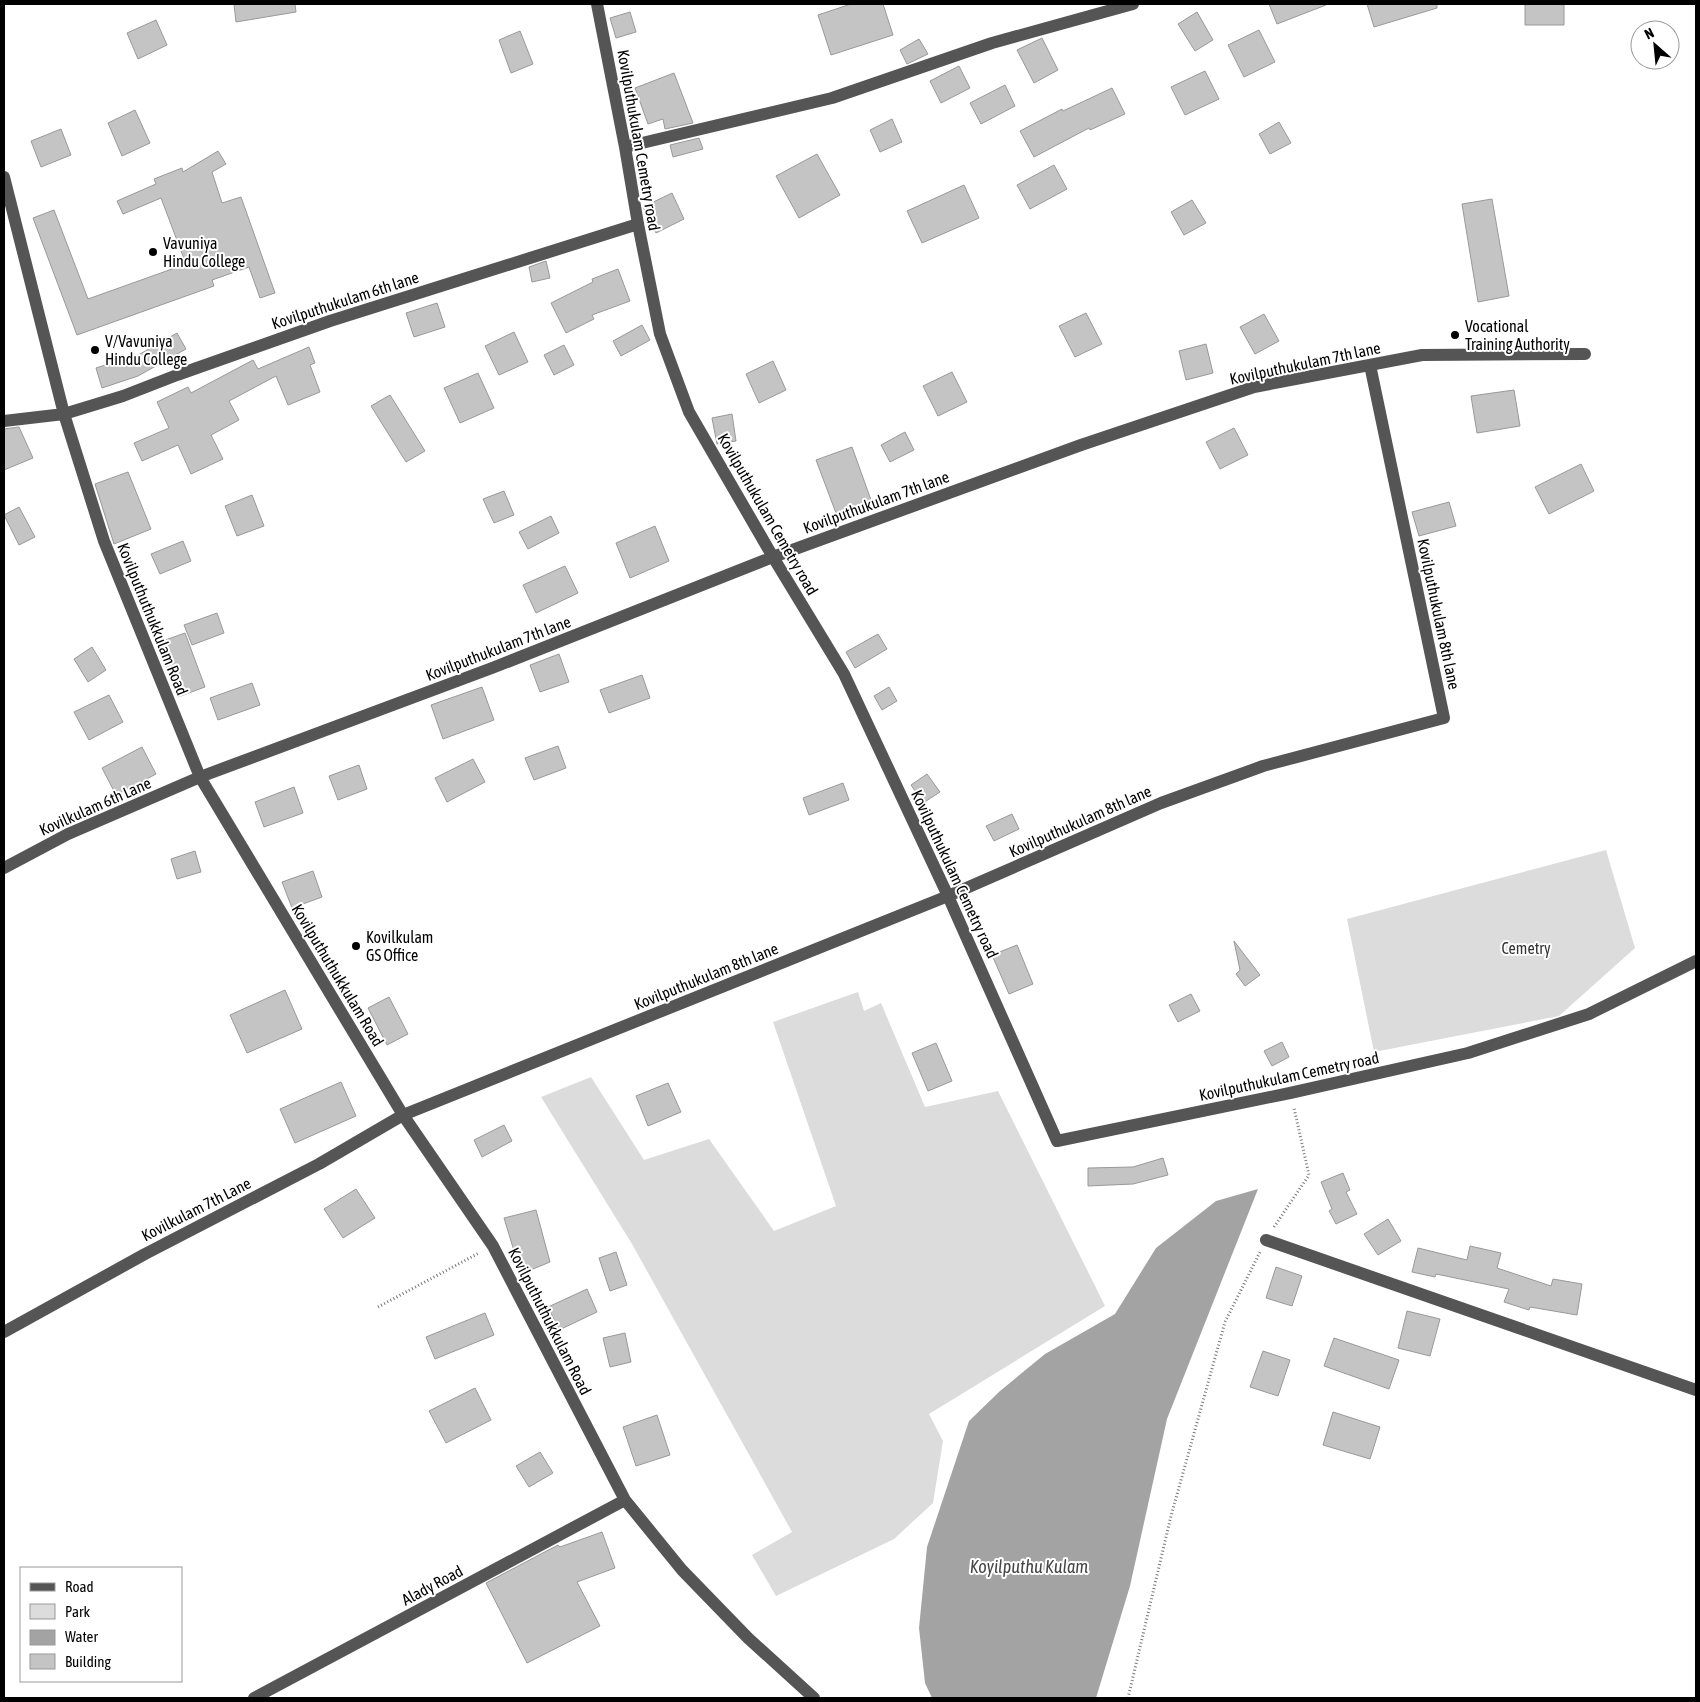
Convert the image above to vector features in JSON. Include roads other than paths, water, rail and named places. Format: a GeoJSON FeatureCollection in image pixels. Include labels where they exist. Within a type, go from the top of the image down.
{"type":"FeatureCollection","features":[{"type":"Feature","properties":{"kind":"street","name":"Kovilputhukulam Cemetry road"},"geometry":{"type":"LineString","coordinates":[[597,4],[660,334],[689,412],[773,557],[844,674],[948,896],[1057,1141],[1290,1093],[1468,1053],[1589,1014],[1696,961]]}},
{"type":"Feature","properties":{"kind":"street"},"geometry":{"type":"LineString","coordinates":[[625,147],[832,98],[992,43],[1133,4]]}},
{"type":"Feature","properties":{"kind":"street","name":"Kovilputhuthukkulam Road"},"geometry":{"type":"LineString","coordinates":[[4,177],[64,414],[104,541],[200,777],[403,1115],[493,1246],[625,1500],[682,1570],[748,1638],[814,1698]]}},
{"type":"Feature","properties":{"kind":"street","name":"Kovilputhukulam 6th lane"},"geometry":{"type":"LineString","coordinates":[[4,421],[64,414],[123,396],[330,321],[638,224]]}},
{"type":"Feature","properties":{"kind":"street","name":"Kovilputhukulam 7th lane"},"geometry":{"type":"LineString","coordinates":[[200,777],[492,668],[773,557],[1080,445],[1254,387],[1422,355],[1585,354]]}},
{"type":"Feature","properties":{"kind":"street","name":"Kovilputhukulam 8th lane"},"geometry":{"type":"LineString","coordinates":[[403,1115],[948,896],[1161,803],[1263,766],[1444,718],[1370,365]]}},
{"type":"Feature","properties":{"kind":"street","name":"Kovilkulam 6th Lane"},"geometry":{"type":"LineString","coordinates":[[4,868],[68,834],[200,777]]}},
{"type":"Feature","properties":{"kind":"street","name":"Kovilkulam 7th Lane"},"geometry":{"type":"LineString","coordinates":[[4,1332],[145,1254],[319,1164],[403,1115]]}},
{"type":"Feature","properties":{"kind":"street"},"geometry":{"type":"LineString","coordinates":[[1266,1240],[1696,1390]]}},
{"type":"Feature","properties":{"kind":"street","name":"Alady Road"},"geometry":{"type":"LineString","coordinates":[[254,1698],[625,1500]]}},
{"type":"Feature","properties":{"kind":"water","name":"Koyilputhu Kulam"},"geometry":{"type":"Polygon","coordinates":[[[1258,1189],[1167,1419],[1130,1586],[1096,1698],[932,1698],[925,1683],[919,1628],[927,1547],[969,1421],[1000,1391],[1045,1354],[1115,1314],[1156,1248],[1216,1201],[1258,1189]]]}},
{"type":"Feature","properties":{"kind":"place","name":"Vavuniya Hindu College"},"geometry":{"type":"Point","coordinates":[153,252]}},
{"type":"Feature","properties":{"kind":"place","name":"Vocational Training Authority"},"geometry":{"type":"Point","coordinates":[1455,335]}},
{"type":"Feature","properties":{"kind":"place","name":"V/Vavuniya Hindu College"},"geometry":{"type":"Point","coordinates":[95,350]}},
{"type":"Feature","properties":{"kind":"place","name":"Kovilkulam GS Office"},"geometry":{"type":"Point","coordinates":[356,946]}},
{"type":"Feature","properties":{"kind":"park label","name":"Cemetry"},"geometry":{"type":"Point","coordinates":[1526,948]}}]}
